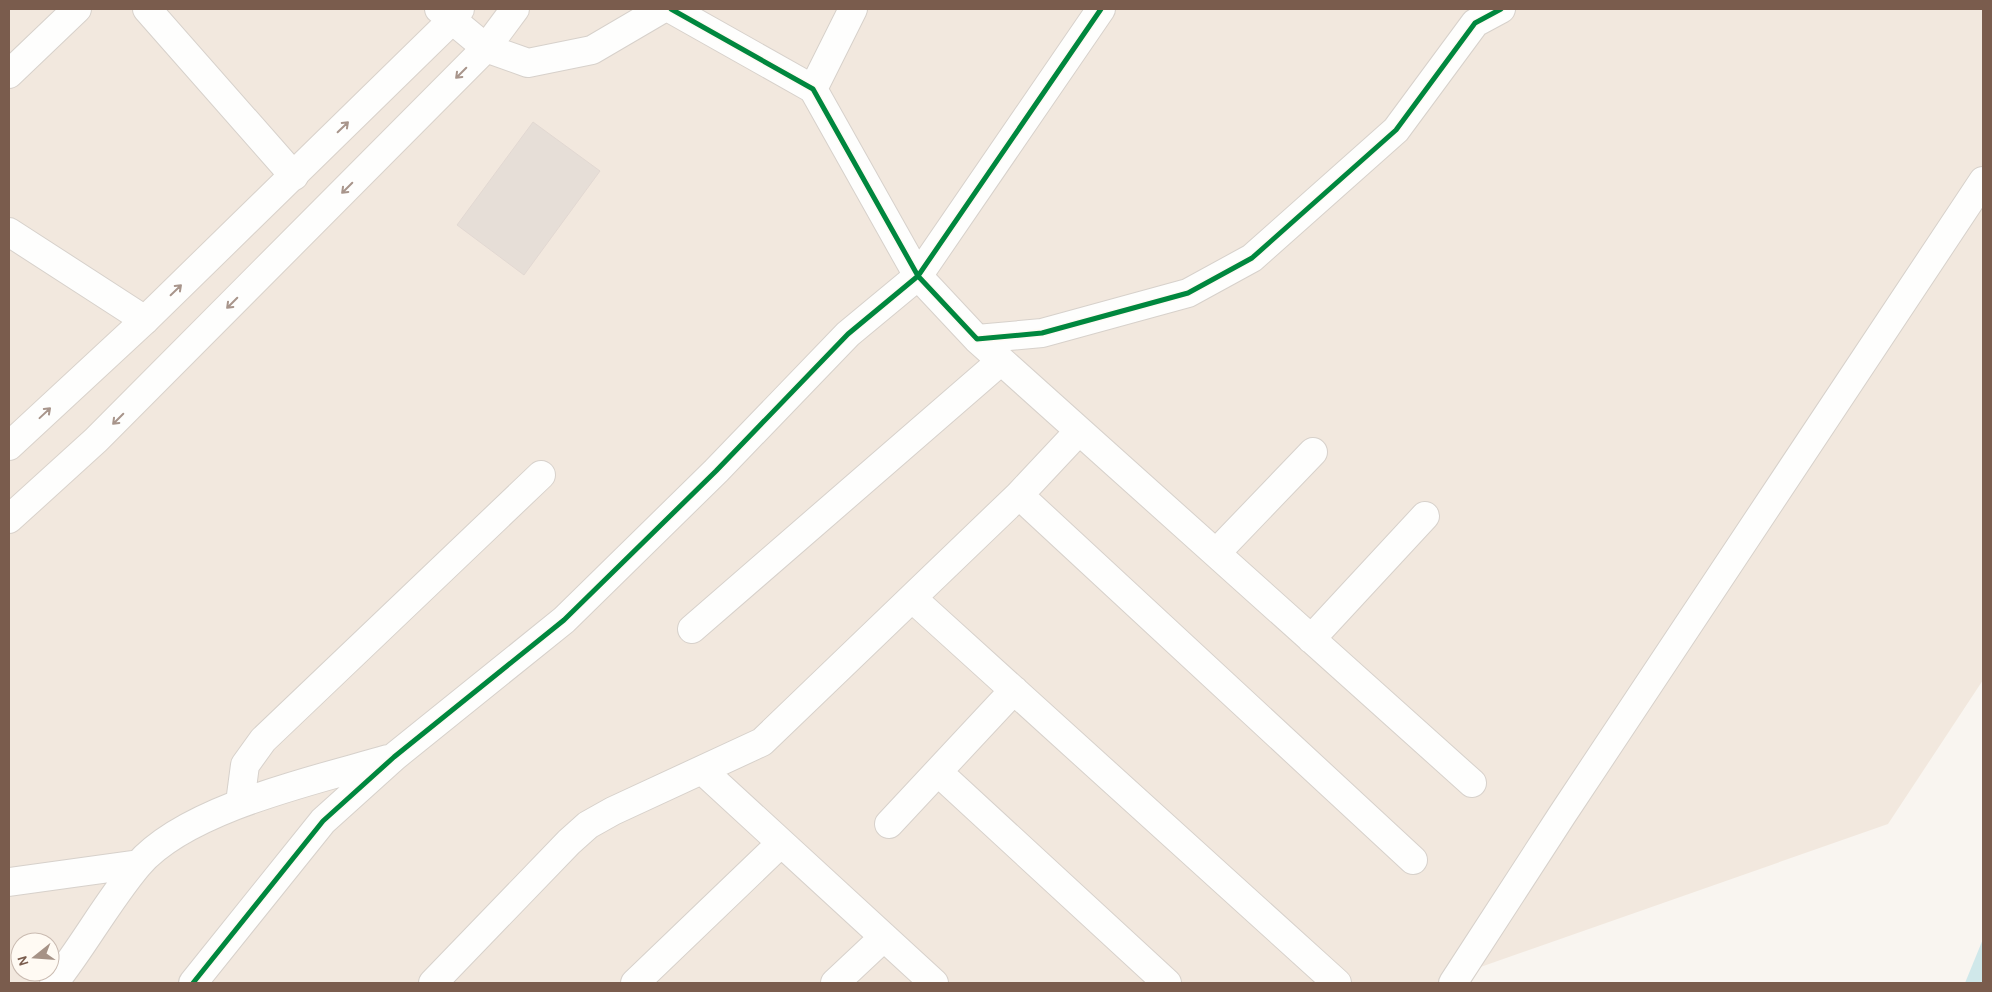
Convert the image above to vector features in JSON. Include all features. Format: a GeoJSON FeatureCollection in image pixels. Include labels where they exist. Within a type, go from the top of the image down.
{"type":"FeatureCollection","features":[{"type":"Feature","properties":{"kind":"street"},"geometry":{"type":"LineString","coordinates":[[9,74],[77,9]]}},
{"type":"Feature","properties":{"kind":"street"},"geometry":{"type":"LineString","coordinates":[[147,9],[294,176]]}},
{"type":"Feature","properties":{"kind":"street"},"geometry":{"type":"LineString","coordinates":[[9,519],[96,440],[486,48],[515,9]]}},
{"type":"Feature","properties":{"kind":"street"},"geometry":{"type":"LineString","coordinates":[[9,446],[145,320],[294,176],[450,13],[486,48],[528,63],[592,50],[662,9]]}},
{"type":"Feature","properties":{"kind":"street"},"geometry":{"type":"LineString","coordinates":[[670,9],[813,88],[918,276],[977,339],[1472,783]]}},
{"type":"Feature","properties":{"kind":"street"},"geometry":{"type":"LineString","coordinates":[[813,88],[853,9]]}},
{"type":"Feature","properties":{"kind":"street"},"geometry":{"type":"LineString","coordinates":[[193,983],[323,821],[394,757],[564,620],[716,471],[848,334],[918,276],[1101,9]]}},
{"type":"Feature","properties":{"kind":"street"},"geometry":{"type":"LineString","coordinates":[[977,339],[1042,333],[1188,293],[1252,258],[1396,130],[1476,23],[1501,9]]}},
{"type":"Feature","properties":{"kind":"street"},"geometry":{"type":"LineString","coordinates":[[1453,983],[1983,181]]}},
{"type":"Feature","properties":{"kind":"street"},"geometry":{"type":"LineString","coordinates":[[9,232],[145,320]]}},
{"type":"Feature","properties":{"kind":"street"},"geometry":{"type":"LineString","coordinates":[[692,629],[1001,361]]}},
{"type":"Feature","properties":{"kind":"street"},"geometry":{"type":"LineString","coordinates":[[433,983],[569,842],[588,825],[613,811],[762,742],[1019,495],[1079,430]]}},
{"type":"Feature","properties":{"kind":"street"},"geometry":{"type":"LineString","coordinates":[[1216,553],[1312,452]]}},
{"type":"Feature","properties":{"kind":"street"},"geometry":{"type":"LineString","coordinates":[[240,803],[245,765],[263,740],[541,476]]}},
{"type":"Feature","properties":{"kind":"street"},"geometry":{"type":"LineString","coordinates":[[1019,495],[1413,860]]}},
{"type":"Feature","properties":{"kind":"street"},"geometry":{"type":"LineString","coordinates":[[1311,639],[1425,516]]}},
{"type":"Feature","properties":{"kind":"street"},"geometry":{"type":"LineString","coordinates":[[912,598],[1336,983]]}},
{"type":"Feature","properties":{"kind":"street"},"geometry":{"type":"LineString","coordinates":[[890,824],[1014,690]]}},
{"type":"Feature","properties":{"kind":"street"},"geometry":{"type":"LineString","coordinates":[[54,983],[139,864],[172,836],[240,803],[394,757]]}},
{"type":"Feature","properties":{"kind":"street"},"geometry":{"type":"LineString","coordinates":[[702,770],[934,983]]}},
{"type":"Feature","properties":{"kind":"street"},"geometry":{"type":"LineString","coordinates":[[938,772],[1167,983]]}},
{"type":"Feature","properties":{"kind":"street"},"geometry":{"type":"LineString","coordinates":[[635,983],[781,842]]}},
{"type":"Feature","properties":{"kind":"street"},"geometry":{"type":"LineString","coordinates":[[9,882],[139,864]]}},
{"type":"Feature","properties":{"kind":"street"},"geometry":{"type":"LineString","coordinates":[[835,983],[884,937]]}},
{"type":"Feature","properties":{"kind":"shaded area"},"geometry":{"type":"Polygon","coordinates":[[[9,9],[1983,9],[1983,680],[1888,824],[1435,983],[9,983],[9,9]]]}},
{"type":"Feature","properties":{"kind":"water"},"geometry":{"type":"Polygon","coordinates":[[[1983,939],[1983,983],[1965,983],[1983,939]]]}},
{"type":"Feature","properties":{"kind":"building"},"geometry":{"type":"Polygon","coordinates":[[[533,122],[600,171],[524,275],[457,225],[533,122]]]}},
{"type":"Feature","properties":{"kind":"cycle path"},"geometry":{"type":"LineString","coordinates":[[671,9],[813,89],[918,276],[977,339],[1042,333],[1188,293],[1252,258],[1396,130],[1475,23],[1501,9]]}},
{"type":"Feature","properties":{"kind":"cycle path"},"geometry":{"type":"LineString","coordinates":[[193,983],[323,821],[394,757],[564,620],[716,471],[848,334],[918,276],[1101,9]]}}]}
